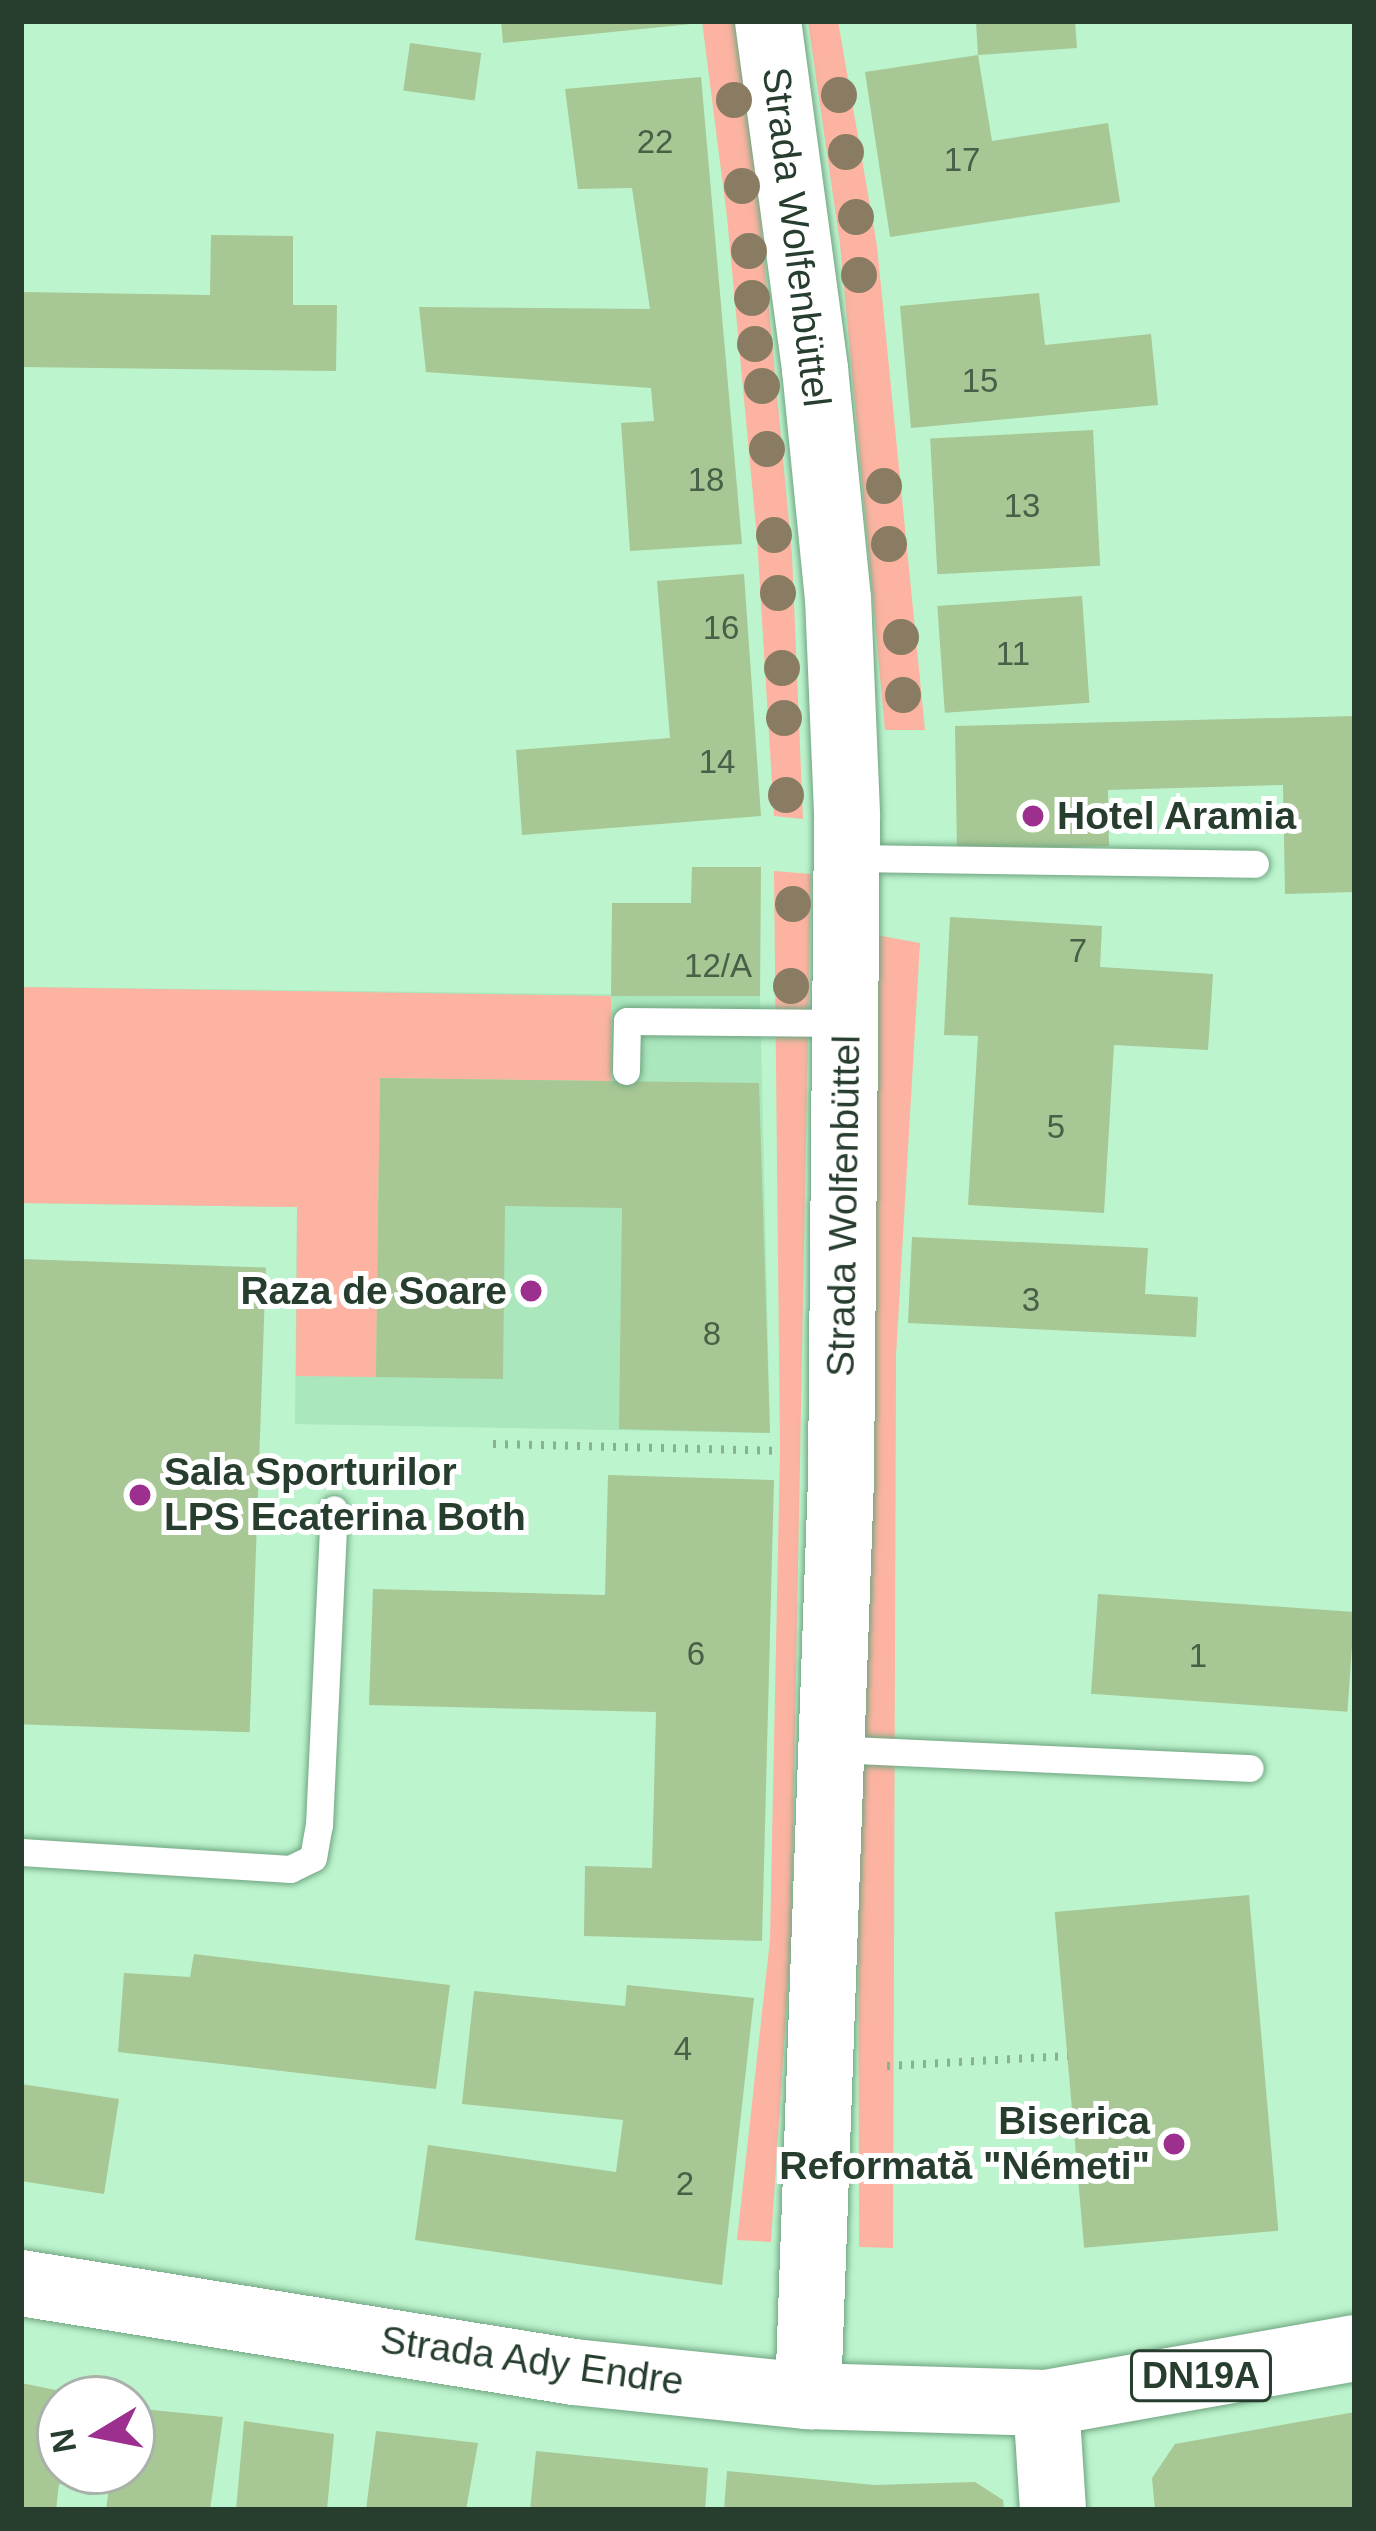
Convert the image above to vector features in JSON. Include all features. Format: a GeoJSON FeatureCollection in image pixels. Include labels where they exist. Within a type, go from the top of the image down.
{"type":"FeatureCollection","features":[{"type":"Feature","properties":{"kind":"main road","name":"Strada Wolfenbüttel"},"geometry":{"type":"LineString","coordinates":[[768,21],[815,369],[838,598],[847,858],[841,1453],[808,2396]]}},
{"type":"Feature","properties":{"kind":"main road","name":"Strada Ady Endre"},"geometry":{"type":"LineString","coordinates":[[21,2283],[574,2372],[808,2396],[1046,2403]]}},
{"type":"Feature","properties":{"kind":"main road","name":"DN19A"},"geometry":{"type":"LineString","coordinates":[[1046,2403],[1355,2348]]}},
{"type":"Feature","properties":{"kind":"main road"},"geometry":{"type":"LineString","coordinates":[[1046,2403],[1053,2510]]}},
{"type":"Feature","properties":{"kind":"lane"},"geometry":{"type":"LineString","coordinates":[[847,858],[1255,864]]}},
{"type":"Feature","properties":{"kind":"lane"},"geometry":{"type":"LineString","coordinates":[[626,1071],[627,1021],[846,1023]]}},
{"type":"Feature","properties":{"kind":"lane"},"geometry":{"type":"LineString","coordinates":[[21,1852],[290,1869],[313,1858],[320,1825],[334,1509]]}},
{"type":"Feature","properties":{"kind":"lane"},"geometry":{"type":"LineString","coordinates":[[831,1748],[1250,1768]]}},
{"type":"Feature","properties":{"kind":"path"},"geometry":{"type":"LineString","coordinates":[[493,1444],[841,1453]]}},
{"type":"Feature","properties":{"kind":"path"},"geometry":{"type":"LineString","coordinates":[[820,2069],[1068,2056]]}},
{"type":"Feature","properties":{"kind":"shaded area"},"geometry":{"type":"Polygon","coordinates":[[[702,21],[735,21],[757,183],[792,554],[803,819],[774,816],[757,538],[727,217],[702,21]]]}},
{"type":"Feature","properties":{"kind":"shaded area"},"geometry":{"type":"Polygon","coordinates":[[[808,21],[838,21],[877,246],[925,730],[885,730],[840,244],[808,21]]]}},
{"type":"Feature","properties":{"kind":"shaded area"},"geometry":{"type":"Polygon","coordinates":[[[774,871],[811,874],[791,1941],[771,2242],[737,2240],[770,1940],[780,1451],[774,871]]]}},
{"type":"Feature","properties":{"kind":"shaded area"},"geometry":{"type":"Polygon","coordinates":[[[876,935],[920,943],[896,1356],[893,2248],[859,2247],[858,1773],[876,935]]]}},
{"type":"Feature","properties":{"kind":"shaded area","name":"Raza de Soare"},"geometry":{"type":"Polygon","coordinates":[[[21,987],[760,996],[770,1433],[295,1424],[297,1207],[21,1203],[21,987]]]}},
{"type":"Feature","properties":{"kind":"shaded area"},"geometry":{"type":"Polygon","coordinates":[[[21,987],[611,996],[611,1081],[380,1078],[376,1377],[296,1376],[297,1207],[21,1203],[21,987]]]}},
{"type":"Feature","properties":{"kind":"building"},"geometry":{"type":"Polygon","coordinates":[[[501,21],[690,21],[691,24],[503,43],[501,21]]]}},
{"type":"Feature","properties":{"kind":"building"},"geometry":{"type":"Polygon","coordinates":[[[976,21],[1075,21],[1077,48],[978,55],[976,21]]]}},
{"type":"Feature","properties":{"kind":"building"},"geometry":{"type":"Polygon","coordinates":[[[410,43],[481,53],[475,101],[403,91],[410,43]]]}},
{"type":"Feature","properties":{"kind":"building"},"geometry":{"type":"Polygon","coordinates":[[[978,55],[992,141],[1108,123],[1120,202],[890,237],[865,72],[978,55]]]}},
{"type":"Feature","properties":{"kind":"building"},"geometry":{"type":"Polygon","coordinates":[[[701,77],[742,544],[630,551],[621,423],[654,421],[651,388],[426,372],[419,307],[650,309],[632,188],[578,189],[565,89],[701,77]]]}},
{"type":"Feature","properties":{"kind":"building"},"geometry":{"type":"Polygon","coordinates":[[[211,235],[293,236],[293,305],[337,305],[336,371],[21,367],[21,292],[210,295],[211,235]]]}},
{"type":"Feature","properties":{"kind":"building"},"geometry":{"type":"Polygon","coordinates":[[[1039,293],[1045,345],[1151,334],[1158,405],[911,428],[900,306],[1039,293]]]}},
{"type":"Feature","properties":{"kind":"building"},"geometry":{"type":"Polygon","coordinates":[[[1093,430],[1100,566],[937,574],[930,439],[1093,430]]]}},
{"type":"Feature","properties":{"kind":"building"},"geometry":{"type":"Polygon","coordinates":[[[744,574],[761,816],[522,835],[516,750],[670,738],[657,581],[744,574]]]}},
{"type":"Feature","properties":{"kind":"building"},"geometry":{"type":"Polygon","coordinates":[[[1082,596],[1089,703],[945,713],[937,606],[1082,596]]]}},
{"type":"Feature","properties":{"kind":"building","name":"Hotel Aramia"},"geometry":{"type":"Polygon","coordinates":[[[1355,716],[1355,892],[1285,894],[1283,785],[1108,790],[1109,846],[957,850],[955,726],[1355,716]]]}},
{"type":"Feature","properties":{"kind":"building"},"geometry":{"type":"Polygon","coordinates":[[[692,867],[761,867],[760,996],[611,996],[612,903],[691,903],[692,867]]]}},
{"type":"Feature","properties":{"kind":"building"},"geometry":{"type":"Polygon","coordinates":[[[950,917],[1102,926],[1100,967],[1213,974],[1208,1050],[1114,1045],[1104,1213],[968,1205],[978,1036],[944,1035],[950,917]]]}},
{"type":"Feature","properties":{"kind":"building","name":"Raza de Soare"},"geometry":{"type":"Polygon","coordinates":[[[380,1078],[759,1083],[770,1433],[619,1429],[622,1208],[505,1206],[503,1379],[376,1377],[380,1078]]]}},
{"type":"Feature","properties":{"kind":"building"},"geometry":{"type":"Polygon","coordinates":[[[912,1237],[1148,1248],[1145,1294],[1198,1297],[1196,1337],[908,1323],[912,1237]]]}},
{"type":"Feature","properties":{"kind":"building","name":"Sala Sporturilor LPS Ecaterina Both"},"geometry":{"type":"Polygon","coordinates":[[[21,1259],[266,1268],[250,1732],[21,1724],[21,1259]]]}},
{"type":"Feature","properties":{"kind":"building"},"geometry":{"type":"Polygon","coordinates":[[[608,1475],[774,1480],[762,1941],[584,1936],[585,1866],[652,1868],[656,1712],[369,1705],[373,1589],[605,1595],[608,1475]]]}},
{"type":"Feature","properties":{"kind":"building"},"geometry":{"type":"Polygon","coordinates":[[[1098,1594],[1354,1612],[1347,1712],[1091,1694],[1098,1594]]]}},
{"type":"Feature","properties":{"kind":"building","name":"Biserica Reformată \"Németi\""},"geometry":{"type":"Polygon","coordinates":[[[1249,1895],[1278,2231],[1084,2248],[1055,1912],[1249,1895]]]}},
{"type":"Feature","properties":{"kind":"building"},"geometry":{"type":"Polygon","coordinates":[[[194,1954],[450,1985],[436,2089],[118,2052],[124,1973],[190,1977],[194,1954]]]}},
{"type":"Feature","properties":{"kind":"building"},"geometry":{"type":"Polygon","coordinates":[[[627,1985],[754,1998],[722,2285],[415,2240],[428,2145],[616,2172],[623,2120],[462,2104],[474,1991],[625,2006],[627,1985]]]}},
{"type":"Feature","properties":{"kind":"building"},"geometry":{"type":"Polygon","coordinates":[[[21,2084],[119,2099],[104,2194],[21,2181],[21,2084]]]}},
{"type":"Feature","properties":{"kind":"building"},"geometry":{"type":"Polygon","coordinates":[[[21,2383],[36,2386],[36,2495],[58,2495],[56,2510],[21,2510],[21,2383]]]}},
{"type":"Feature","properties":{"kind":"building"},"geometry":{"type":"Polygon","coordinates":[[[156,2410],[223,2417],[210,2510],[106,2510],[108,2495],[156,2495],[156,2410]]]}},
{"type":"Feature","properties":{"kind":"building"},"geometry":{"type":"Polygon","coordinates":[[[1355,2412],[1355,2510],[1155,2510],[1152,2478],[1175,2444],[1355,2412]]]}},
{"type":"Feature","properties":{"kind":"building"},"geometry":{"type":"Polygon","coordinates":[[[244,2421],[334,2434],[327,2510],[236,2510],[244,2421]]]}},
{"type":"Feature","properties":{"kind":"building"},"geometry":{"type":"Polygon","coordinates":[[[376,2431],[478,2443],[466,2510],[366,2510],[376,2431]]]}},
{"type":"Feature","properties":{"kind":"building"},"geometry":{"type":"Polygon","coordinates":[[[536,2451],[708,2468],[705,2510],[530,2510],[536,2451]]]}},
{"type":"Feature","properties":{"kind":"building"},"geometry":{"type":"Polygon","coordinates":[[[727,2471],[874,2485],[975,2482],[1003,2500],[1004,2510],[724,2510],[727,2471]]]}},
{"type":"Feature","properties":{"kind":"place","name":"Hotel Aramia"},"geometry":{"type":"Point","coordinates":[1033,816]}},
{"type":"Feature","properties":{"kind":"place","name":"Raza de Soare"},"geometry":{"type":"Point","coordinates":[531,1291]}},
{"type":"Feature","properties":{"kind":"place","name":"Sala Sporturilor LPS Ecaterina Both"},"geometry":{"type":"Point","coordinates":[140,1495]}},
{"type":"Feature","properties":{"kind":"place","name":"Biserica Reformată \"Németi\""},"geometry":{"type":"Point","coordinates":[1174,2144]}}]}
